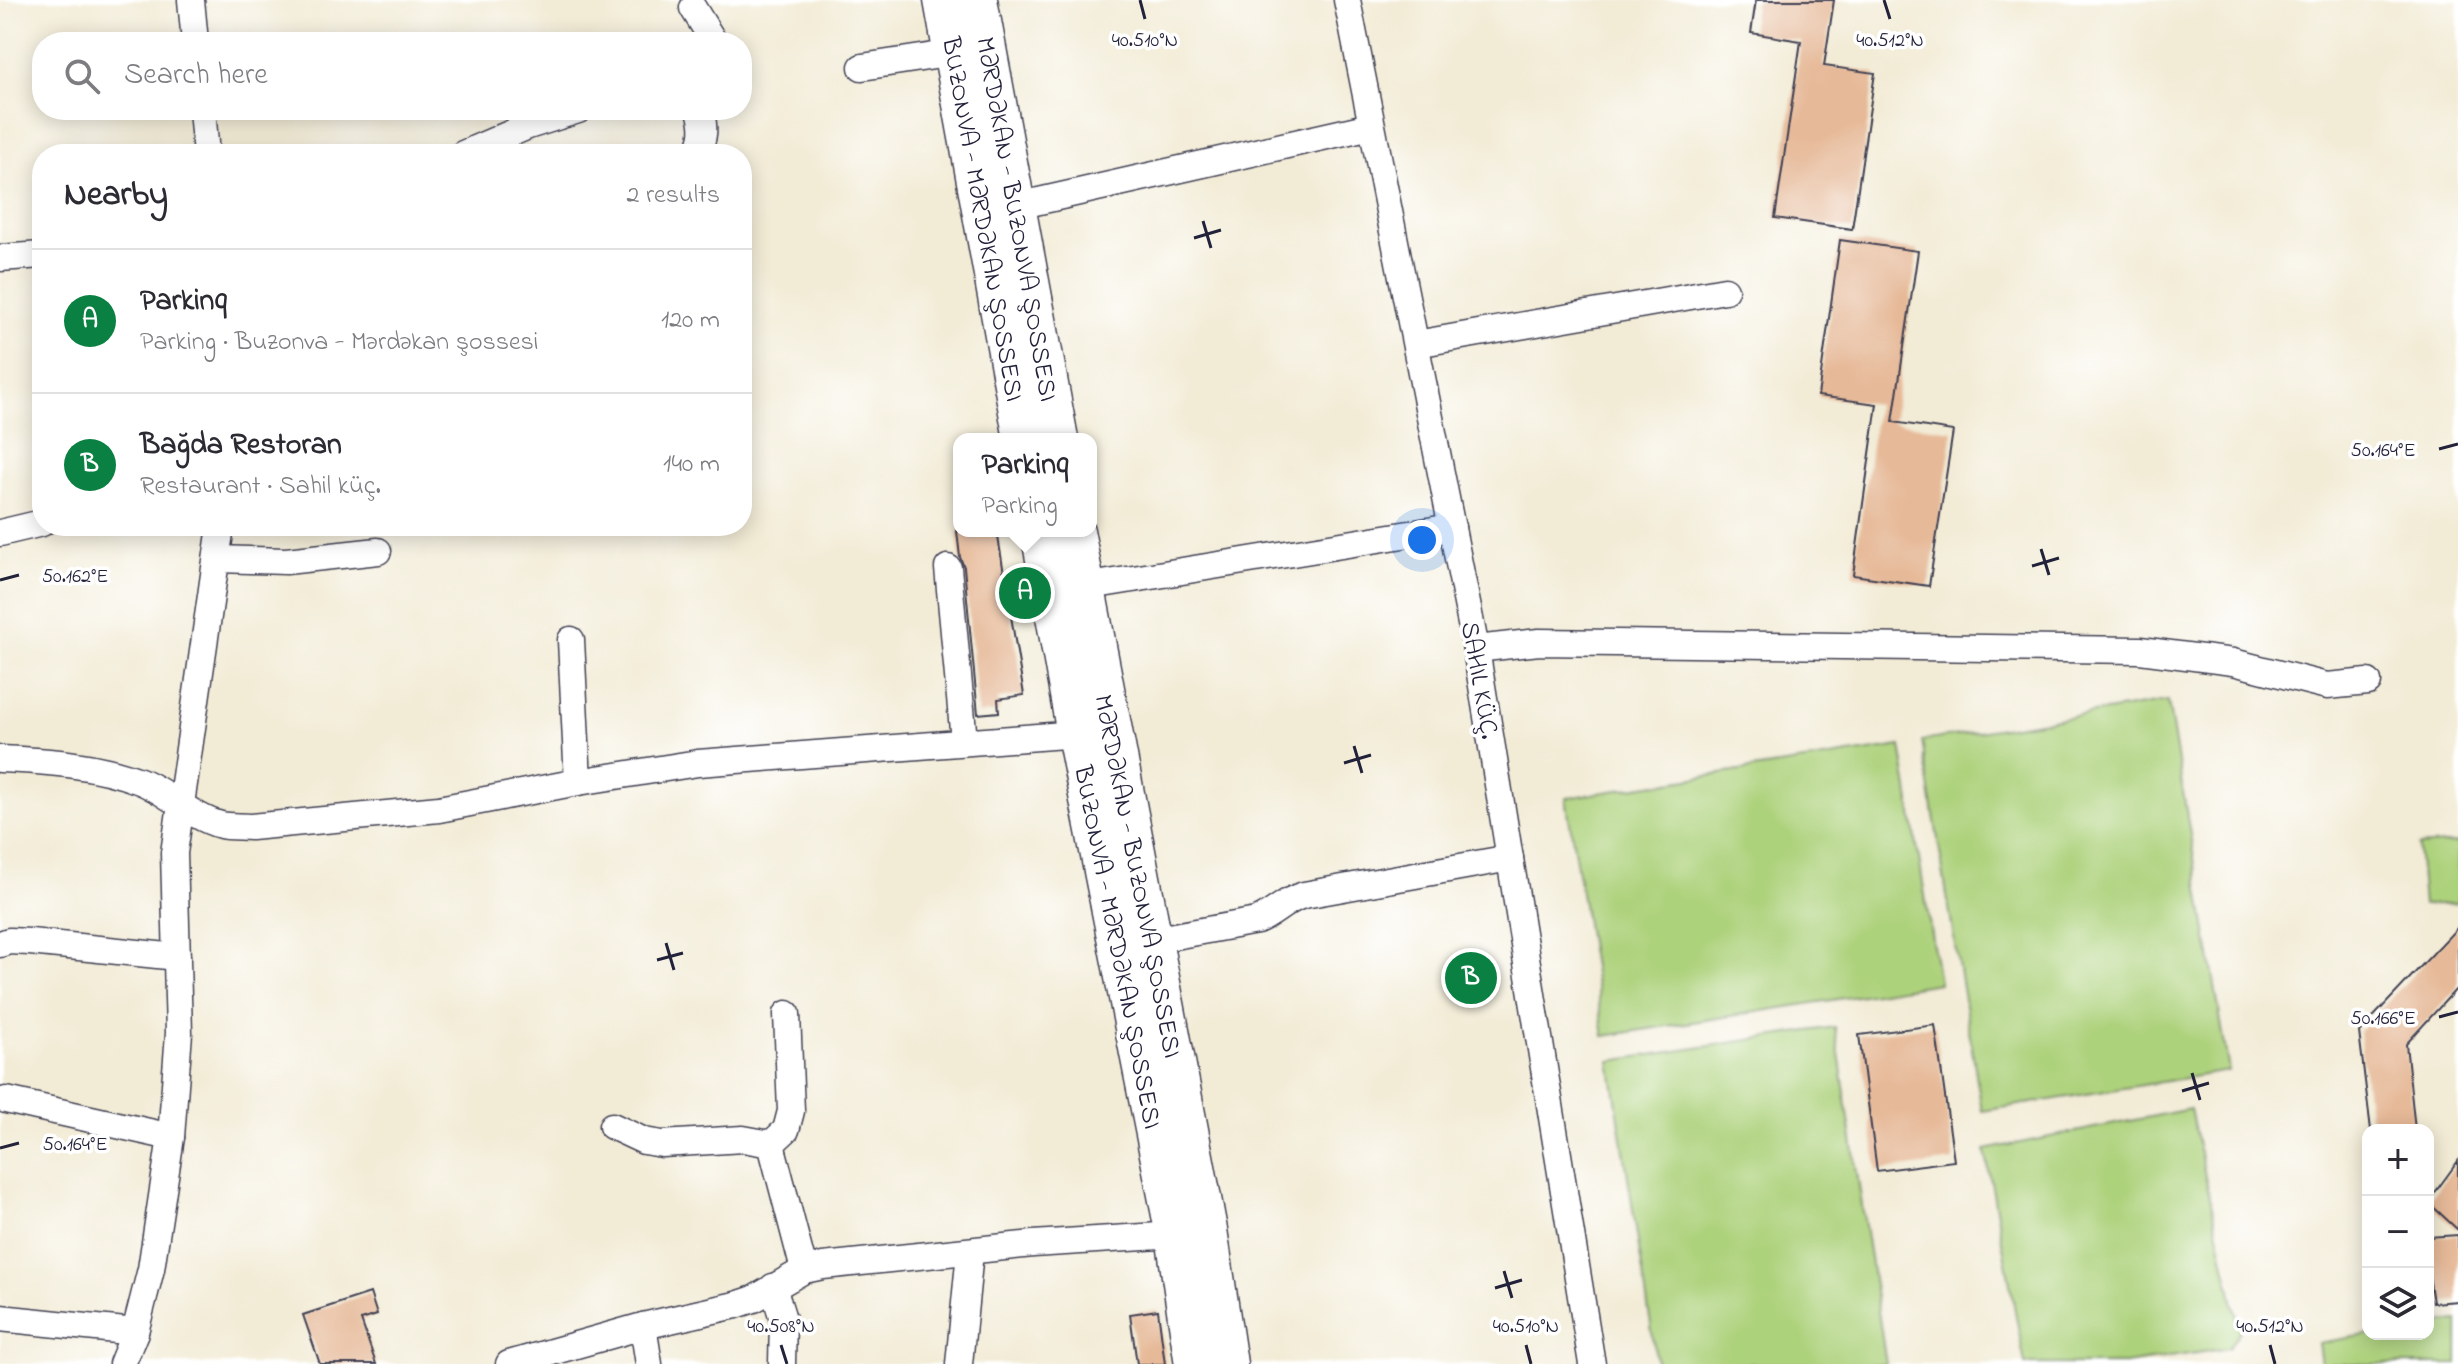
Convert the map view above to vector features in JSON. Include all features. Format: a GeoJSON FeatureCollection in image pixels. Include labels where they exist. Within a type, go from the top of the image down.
{"type":"FeatureCollection","features":[{"type":"Feature","properties":{"kind":"main road","name":"BUZONVA - MƏRDƏKAN ŞOSSESI"},"geometry":{"type":"LineString","coordinates":[[944,0],[1023,433]]}},
{"type":"Feature","properties":{"kind":"main road","name":"MƏRDƏKAN - BUZONVA ŞOSSESI"},"geometry":{"type":"LineString","coordinates":[[977,0],[1057,433]]}},
{"type":"Feature","properties":{"kind":"main road","name":"BUZONVA - MƏRDƏKAN ŞOSSESI"},"geometry":{"type":"LineString","coordinates":[[1042,537],[1077,734],[1176,1235],[1195,1364]]}},
{"type":"Feature","properties":{"kind":"main road","name":"MƏRDƏKAN - BUZONVA ŞOSSESI"},"geometry":{"type":"LineString","coordinates":[[1075,537],[1207,1230],[1227,1364]]}},
{"type":"Feature","properties":{"kind":"street"},"geometry":{"type":"LineString","coordinates":[[191,0],[194,32]]}},
{"type":"Feature","properties":{"kind":"street","name":"SAHIL KÜÇ."},"geometry":{"type":"LineString","coordinates":[[1347,0],[1476,649],[1592,1364]]}},
{"type":"Feature","properties":{"kind":"street"},"geometry":{"type":"LineString","coordinates":[[693,8],[708,32]]}},
{"type":"Feature","properties":{"kind":"street"},"geometry":{"type":"LineString","coordinates":[[862,67],[954,53]]}},
{"type":"Feature","properties":{"kind":"street"},"geometry":{"type":"LineString","coordinates":[[203,120],[205,144]]}},
{"type":"Feature","properties":{"kind":"street"},"geometry":{"type":"LineString","coordinates":[[486,144],[547,120]]}},
{"type":"Feature","properties":{"kind":"street"},"geometry":{"type":"LineString","coordinates":[[701,144],[703,120]]}},
{"type":"Feature","properties":{"kind":"street"},"geometry":{"type":"LineString","coordinates":[[1017,206],[1371,126]]}},
{"type":"Feature","properties":{"kind":"street"},"geometry":{"type":"LineString","coordinates":[[0,258],[32,256]]}},
{"type":"Feature","properties":{"kind":"street"},"geometry":{"type":"LineString","coordinates":[[1416,344],[1725,290]]}},
{"type":"Feature","properties":{"kind":"street"},"geometry":{"type":"LineString","coordinates":[[0,533],[32,525]]}},
{"type":"Feature","properties":{"kind":"street"},"geometry":{"type":"LineString","coordinates":[[1084,587],[1452,527]]}},
{"type":"Feature","properties":{"kind":"street"},"geometry":{"type":"LineString","coordinates":[[123,1364],[135,1332],[151,1269],[171,1137],[179,1033],[173,879],[180,802],[220,536]]}},
{"type":"Feature","properties":{"kind":"street"},"geometry":{"type":"LineString","coordinates":[[218,559],[286,561],[378,551]]}},
{"type":"Feature","properties":{"kind":"street"},"geometry":{"type":"LineString","coordinates":[[948,568],[964,741]]}},
{"type":"Feature","properties":{"kind":"street"},"geometry":{"type":"LineString","coordinates":[[571,640],[578,782]]}},
{"type":"Feature","properties":{"kind":"street"},"geometry":{"type":"LineString","coordinates":[[1476,649],[1539,642],[2140,650],[2233,662],[2327,686],[2368,682]]}},
{"type":"Feature","properties":{"kind":"street"},"geometry":{"type":"LineString","coordinates":[[0,759],[80,765],[138,780],[211,822],[251,827],[439,809],[698,763],[1077,734]]}},
{"type":"Feature","properties":{"kind":"street"},"geometry":{"type":"LineString","coordinates":[[1152,940],[1257,921],[1288,900],[1304,895],[1510,858]]}},
{"type":"Feature","properties":{"kind":"street"},"geometry":{"type":"LineString","coordinates":[[0,944],[30,942],[177,957]]}},
{"type":"Feature","properties":{"kind":"street"},"geometry":{"type":"LineString","coordinates":[[771,1144],[786,1130],[791,1111],[787,1014]]}},
{"type":"Feature","properties":{"kind":"street"},"geometry":{"type":"LineString","coordinates":[[6,1100],[171,1137]]}},
{"type":"Feature","properties":{"kind":"street"},"geometry":{"type":"LineString","coordinates":[[612,1126],[644,1141],[662,1144],[743,1139],[771,1144]]}},
{"type":"Feature","properties":{"kind":"street"},"geometry":{"type":"LineString","coordinates":[[771,1144],[804,1270]]}},
{"type":"Feature","properties":{"kind":"street"},"geometry":{"type":"LineString","coordinates":[[509,1364],[643,1326],[736,1305],[804,1270],[823,1266],[1033,1244],[1176,1235]]}},
{"type":"Feature","properties":{"kind":"street"},"geometry":{"type":"LineString","coordinates":[[959,1364],[970,1252]]}},
{"type":"Feature","properties":{"kind":"street"},"geometry":{"type":"LineString","coordinates":[[773,1287],[783,1319],[782,1364]]}},
{"type":"Feature","properties":{"kind":"street"},"geometry":{"type":"LineString","coordinates":[[0,1318],[135,1332]]}},
{"type":"Feature","properties":{"kind":"street"},"geometry":{"type":"LineString","coordinates":[[643,1326],[649,1364]]}},
{"type":"Feature","properties":{"kind":"green space"},"geometry":{"type":"Polygon","coordinates":[[[2168,701],[2229,1071],[1982,1111],[1922,741],[2168,701]]]}},
{"type":"Feature","properties":{"kind":"green space"},"geometry":{"type":"Polygon","coordinates":[[[1901,746],[1939,983],[1604,1036],[1566,798],[1901,746]]]}},
{"type":"Feature","properties":{"kind":"green space"},"geometry":{"type":"Polygon","coordinates":[[[2458,843],[2458,903],[2423,905],[2418,846],[2458,843]]]}},
{"type":"Feature","properties":{"kind":"green space"},"geometry":{"type":"Polygon","coordinates":[[[1835,1027],[1886,1364],[1657,1364],[1610,1061],[1835,1027]]]}},
{"type":"Feature","properties":{"kind":"green space"},"geometry":{"type":"Polygon","coordinates":[[[2190,1109],[2240,1331],[2228,1348],[2125,1364],[2025,1364],[1985,1150],[2190,1109]]]}},
{"type":"Feature","properties":{"kind":"green space"},"geometry":{"type":"Polygon","coordinates":[[[2458,1321],[2458,1364],[2321,1364],[2318,1343],[2362,1336],[2362,1340],[2434,1340],[2434,1324],[2458,1321]]]}},
{"type":"Feature","properties":{"kind":"building"},"geometry":{"type":"Polygon","coordinates":[[[1756,0],[1834,0],[1824,66],[1875,73],[1852,229],[1775,218],[1801,41],[1751,33],[1756,0]]]}},
{"type":"Feature","properties":{"kind":"building"},"geometry":{"type":"Polygon","coordinates":[[[1840,240],[1918,251],[1893,422],[1953,431],[1929,586],[1853,575],[1877,404],[1818,396],[1840,240]]]}},
{"type":"Feature","properties":{"kind":"building"},"geometry":{"type":"Polygon","coordinates":[[[958,537],[998,537],[1024,695],[998,699],[999,712],[978,714],[964,567],[958,537]]]}},
{"type":"Feature","properties":{"kind":"building"},"geometry":{"type":"Polygon","coordinates":[[[2458,927],[2458,987],[2406,1044],[2414,1124],[2370,1124],[2359,1032],[2458,927]]]}},
{"type":"Feature","properties":{"kind":"building"},"geometry":{"type":"Polygon","coordinates":[[[1935,1025],[1954,1161],[1877,1171],[1859,1035],[1935,1025]]]}},
{"type":"Feature","properties":{"kind":"building"},"geometry":{"type":"Polygon","coordinates":[[[2458,1161],[2458,1230],[2434,1208],[2434,1194],[2458,1161]]]}},
{"type":"Feature","properties":{"kind":"building"},"geometry":{"type":"Polygon","coordinates":[[[2458,1235],[2458,1301],[2434,1303],[2434,1237],[2458,1235]]]}},
{"type":"Feature","properties":{"kind":"building"},"geometry":{"type":"Polygon","coordinates":[[[370,1293],[377,1315],[361,1320],[376,1364],[320,1364],[303,1315],[370,1293]]]}},
{"type":"Feature","properties":{"kind":"building"},"geometry":{"type":"Polygon","coordinates":[[[1158,1310],[1165,1364],[1137,1364],[1130,1314],[1158,1310]]]}},
{"type":"Feature","properties":{"kind":"place","name":"Parkinq"},"geometry":{"type":"Point","coordinates":[1025,593]}},
{"type":"Feature","properties":{"kind":"place","name":"Bağda Restoran"},"geometry":{"type":"Point","coordinates":[1471,978]}}]}
